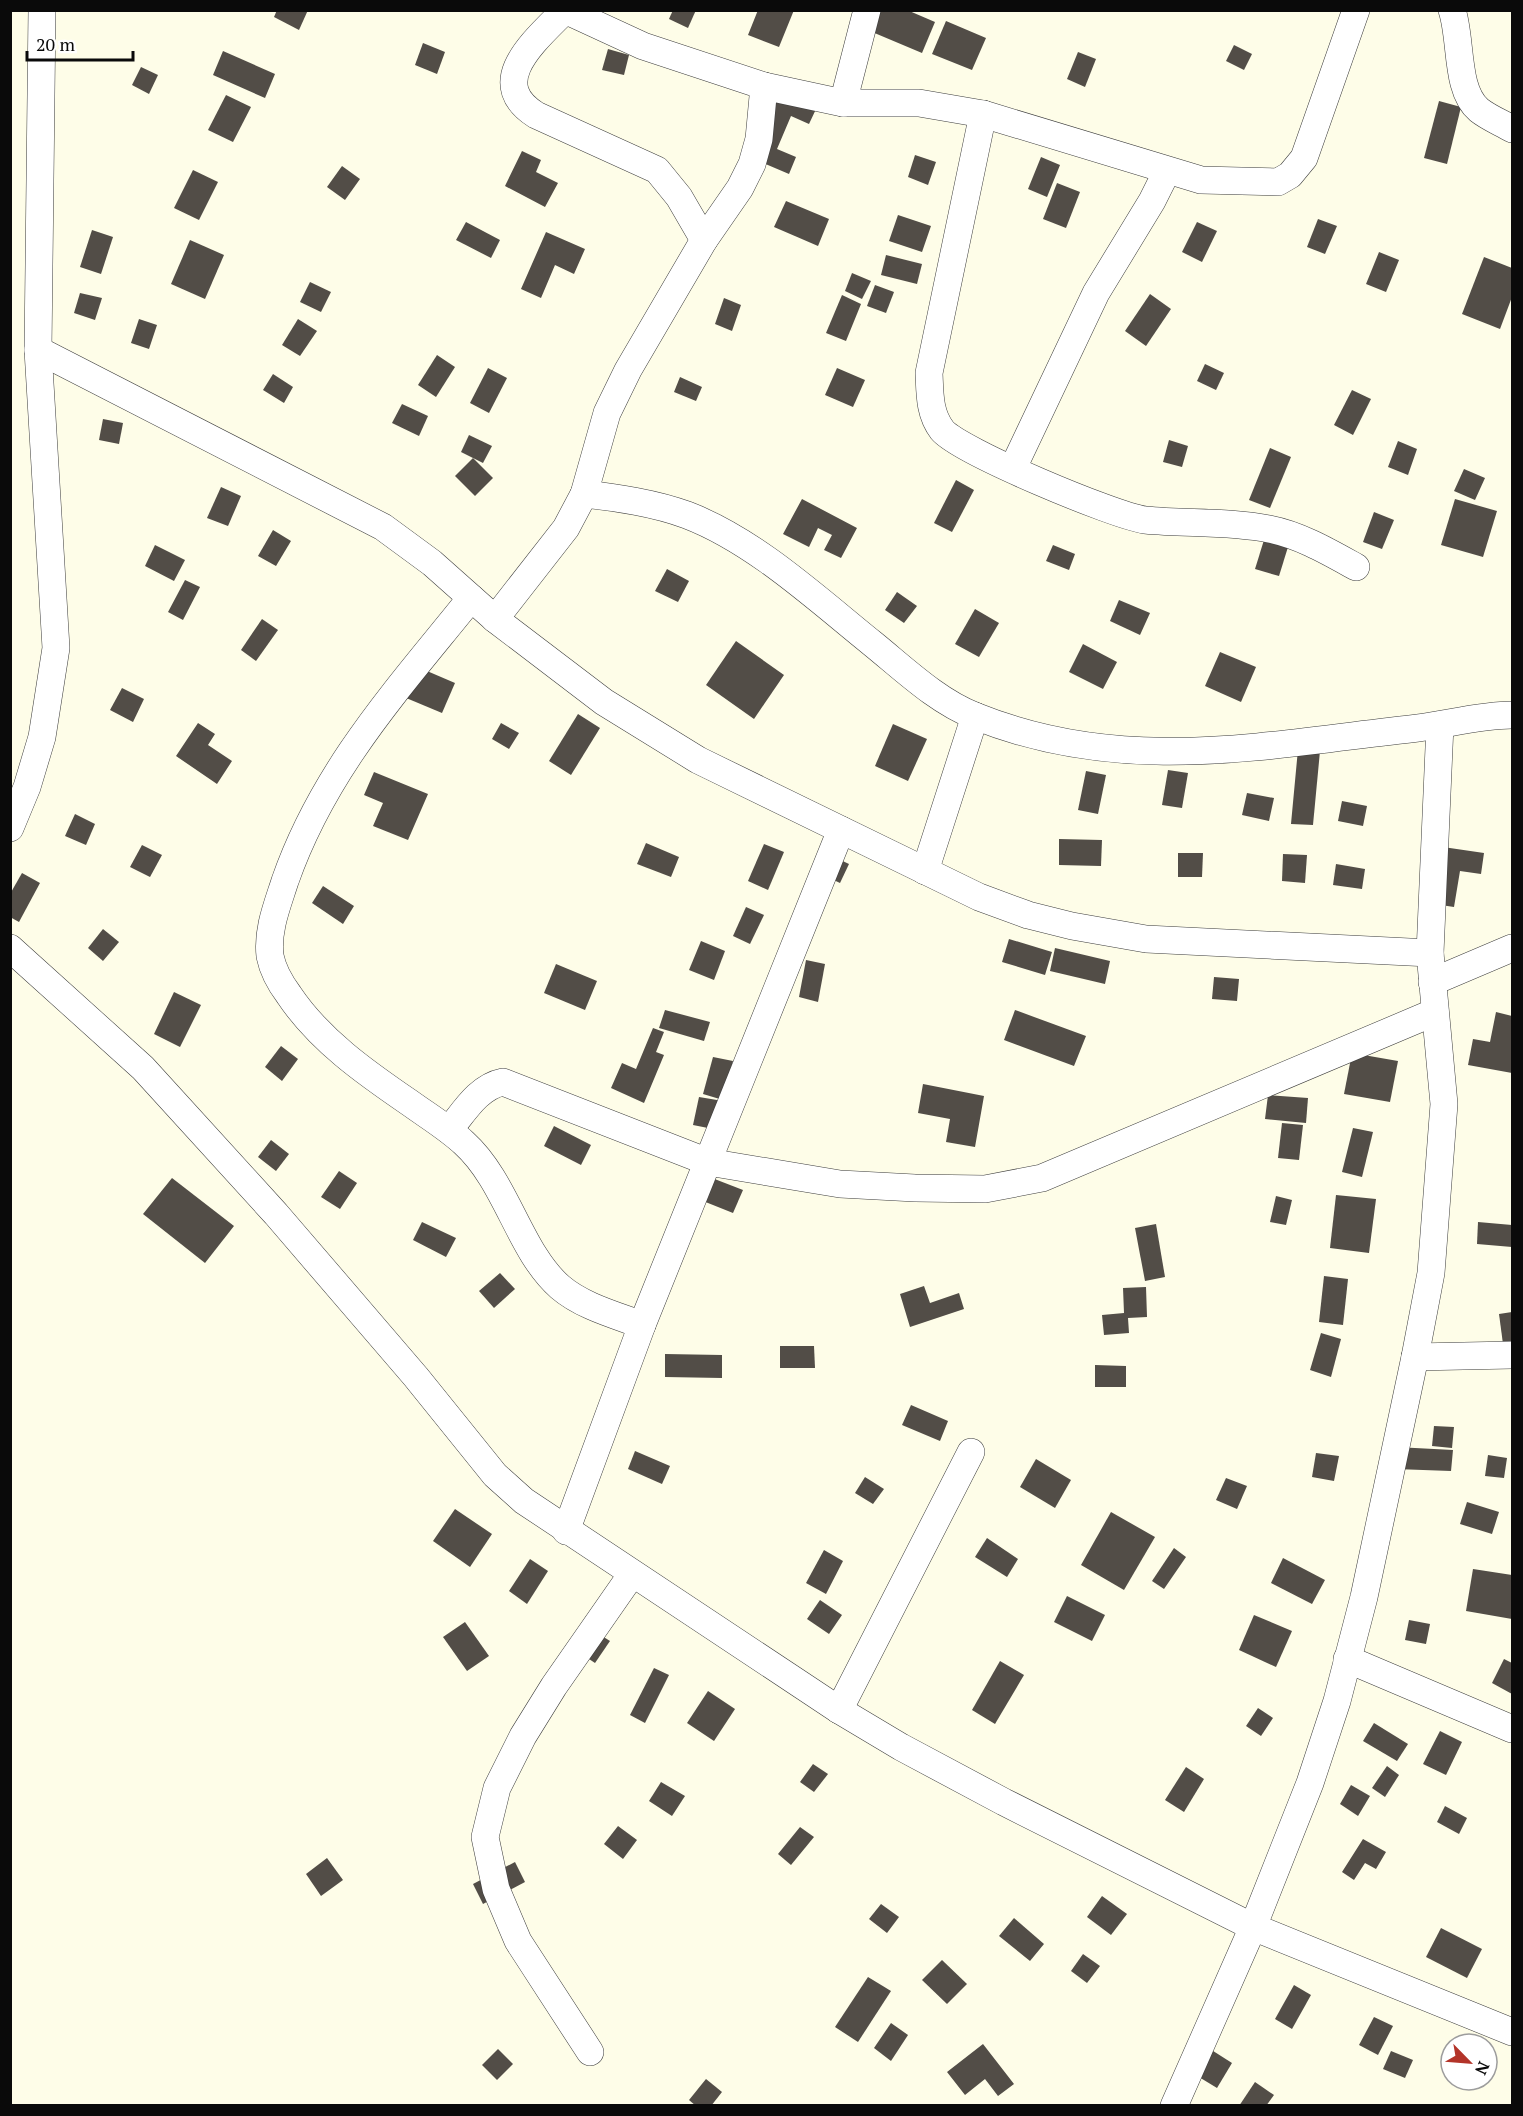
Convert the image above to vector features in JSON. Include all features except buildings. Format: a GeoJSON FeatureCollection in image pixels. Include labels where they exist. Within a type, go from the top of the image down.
{"type":"FeatureCollection","features":[{"type":"Feature","properties":{"kind":"street"},"geometry":{"type":"LineString","coordinates":[[10,828],[27,787],[42,737],[56,648],[38,350],[42,10]]}},
{"type":"Feature","properties":{"kind":"street"},"geometry":{"type":"LineString","coordinates":[[704,240],[679,197],[657,170],[543,119],[523,107],[515,96],[512,85],[524,55],[565,10],[643,46],[764,86],[843,103],[919,103],[983,114],[1201,180],[1261,183],[1278,182],[1290,175],[1304,158],[1356,10]]}},
{"type":"Feature","properties":{"kind":"street"},"geometry":{"type":"LineString","coordinates":[[843,103],[867,10]]}},
{"type":"Feature","properties":{"kind":"street"},"geometry":{"type":"LineString","coordinates":[[1452,10],[1460,43],[1465,87],[1470,100],[1480,111],[1512,129]]}},
{"type":"Feature","properties":{"kind":"street"},"geometry":{"type":"LineString","coordinates":[[495,619],[543,561],[566,528],[584,494],[607,413],[628,370],[704,240],[740,188],[752,164],[762,120],[764,86]]}},
{"type":"Feature","properties":{"kind":"street"},"geometry":{"type":"LineString","coordinates":[[983,114],[929,373],[931,410],[942,430],[961,444],[1116,514],[1144,520],[1269,529],[1323,549],[1356,567]]}},
{"type":"Feature","properties":{"kind":"street"},"geometry":{"type":"LineString","coordinates":[[1012,468],[1096,293],[1152,201],[1167,171]]}},
{"type":"Feature","properties":{"kind":"street"},"geometry":{"type":"LineString","coordinates":[[38,350],[383,527],[432,563],[495,619],[604,702],[698,760],[980,897],[1029,915],[1072,926],[1146,939],[1430,952]]}},
{"type":"Feature","properties":{"kind":"street"},"geometry":{"type":"LineString","coordinates":[[584,494],[638,501],[687,515],[717,529],[788,576],[934,694],[975,716],[1076,744],[1135,753],[1209,752],[1512,715]]}},
{"type":"Feature","properties":{"kind":"street"},"geometry":{"type":"LineString","coordinates":[[471,598],[368,725],[339,766],[298,846],[270,930],[270,956],[275,974],[290,997],[330,1042],[372,1077],[466,1144],[497,1185],[547,1274],[560,1287],[580,1300],[642,1325]]}},
{"type":"Feature","properties":{"kind":"street"},"geometry":{"type":"LineString","coordinates":[[925,872],[975,716]]}},
{"type":"Feature","properties":{"kind":"street"},"geometry":{"type":"LineString","coordinates":[[1174,2106],[1253,1927],[1310,1783],[1364,1597],[1415,1358],[1431,1273],[1444,1104],[1430,952],[1440,725]]}},
{"type":"Feature","properties":{"kind":"street"},"geometry":{"type":"LineString","coordinates":[[566,1531],[642,1325],[841,830]]}},
{"type":"Feature","properties":{"kind":"street"},"geometry":{"type":"LineString","coordinates":[[10,948],[143,1068],[276,1214],[416,1377],[495,1475],[524,1501],[839,1710],[993,1797],[1253,1927],[1512,2032]]}},
{"type":"Feature","properties":{"kind":"street"},"geometry":{"type":"LineString","coordinates":[[1432,982],[1512,948]]}},
{"type":"Feature","properties":{"kind":"street"},"geometry":{"type":"LineString","coordinates":[[449,1130],[476,1096],[493,1084],[502,1082],[708,1162],[840,1184],[985,1189],[1042,1178],[1435,1012]]}},
{"type":"Feature","properties":{"kind":"street"},"geometry":{"type":"LineString","coordinates":[[1415,1358],[1512,1355]]}},
{"type":"Feature","properties":{"kind":"street"},"geometry":{"type":"LineString","coordinates":[[839,1710],[971,1452]]}},
{"type":"Feature","properties":{"kind":"street"},"geometry":{"type":"LineString","coordinates":[[590,2052],[518,1941],[496,1889],[485,1837],[497,1788],[523,1736],[554,1686],[632,1574]]}},
{"type":"Feature","properties":{"kind":"street"},"geometry":{"type":"LineString","coordinates":[[1347,1659],[1512,1729]]}}]}
